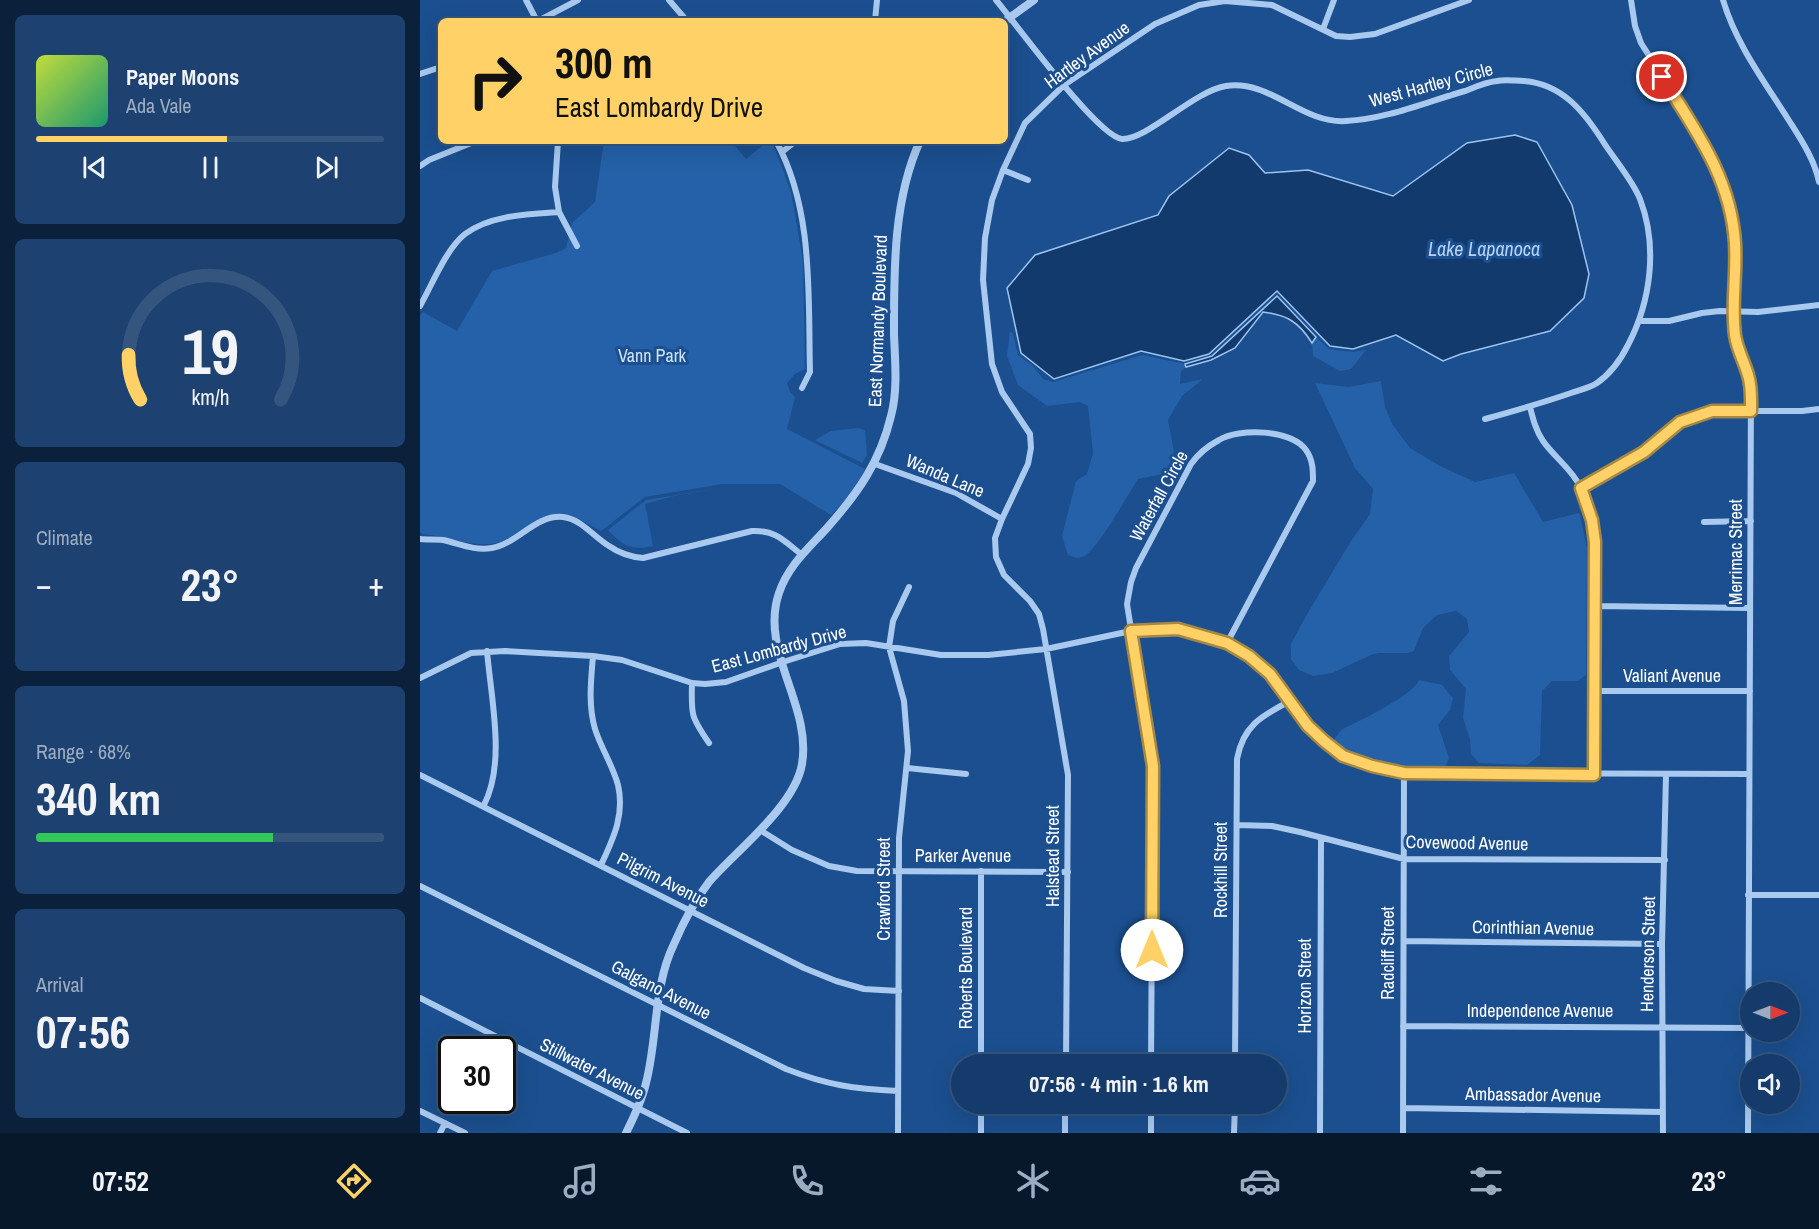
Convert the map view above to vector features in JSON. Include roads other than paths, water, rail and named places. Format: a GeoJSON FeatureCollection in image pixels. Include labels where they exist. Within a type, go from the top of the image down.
{"type":"FeatureCollection","features":[{"type":"Feature","properties":{"kind":"street"},"geometry":{"type":"LineString","coordinates":[[526,0],[535,18]]}},
{"type":"Feature","properties":{"kind":"street"},"geometry":{"type":"LineString","coordinates":[[543,18],[578,0]]}},
{"type":"Feature","properties":{"kind":"street"},"geometry":{"type":"LineString","coordinates":[[669,0],[684,18]]}},
{"type":"Feature","properties":{"kind":"street"},"geometry":{"type":"LineString","coordinates":[[875,18],[877,0]]}},
{"type":"Feature","properties":{"kind":"street","name":"West Hartley Circle"},"geometry":{"type":"LineString","coordinates":[[996,0],[1006,18]]}},
{"type":"Feature","properties":{"kind":"street"},"geometry":{"type":"LineString","coordinates":[[1008,18],[1034,0]]}},
{"type":"Feature","properties":{"kind":"street"},"geometry":{"type":"LineString","coordinates":[[1323,29],[1334,0]]}},
{"type":"Feature","properties":{"kind":"street","name":"Hartley Avenue"},"geometry":{"type":"LineString","coordinates":[[1046,649],[1039,614],[1030,601],[1004,575],[996,557],[995,538],[1028,464],[1031,448],[1030,434],[1002,392],[992,364],[983,280],[985,238],[992,200],[1025,123],[1064,86],[1155,24],[1199,5],[1225,1],[1272,5],[1336,36],[1350,37],[1375,34],[1469,0]]}},
{"type":"Feature","properties":{"kind":"street","name":"Merrimac Street"},"geometry":{"type":"LineString","coordinates":[[1631,0],[1635,26],[1641,43],[1706,146],[1722,179],[1732,211],[1736,272],[1735,336],[1751,387],[1748,982]]}},
{"type":"Feature","properties":{"kind":"street"},"geometry":{"type":"LineString","coordinates":[[1723,0],[1730,24],[1799,138],[1819,182]]}},
{"type":"Feature","properties":{"kind":"street","name":"West Hartley Circle"},"geometry":{"type":"LineString","coordinates":[[1008,20],[1064,86],[1109,134],[1122,139],[1137,136],[1207,92],[1226,86],[1261,89],[1298,110],[1324,119],[1344,122],[1383,116],[1498,80],[1528,81],[1549,87],[1573,101],[1587,116],[1640,198],[1650,254],[1650,275],[1640,321],[1621,359],[1596,384],[1530,407],[1485,419]]}},
{"type":"Feature","properties":{"kind":"street"},"geometry":{"type":"LineString","coordinates":[[420,74],[438,68]]}},
{"type":"Feature","properties":{"kind":"street"},"geometry":{"type":"LineString","coordinates":[[420,166],[469,144]]}},
{"type":"Feature","properties":{"kind":"street"},"geometry":{"type":"LineString","coordinates":[[558,144],[555,187],[559,212],[577,246]]}},
{"type":"Feature","properties":{"kind":"street"},"geometry":{"type":"LineString","coordinates":[[778,144],[799,204],[807,253],[810,372],[802,388]]}},
{"type":"Feature","properties":{"kind":"street"},"geometry":{"type":"LineString","coordinates":[[782,152],[792,144]]}},
{"type":"Feature","properties":{"kind":"street","name":"East Normandy Boulevard"},"geometry":{"type":"LineString","coordinates":[[626,1133],[638,1109],[646,1082],[657,1006],[672,946],[707,885],[788,799],[802,767],[804,734],[776,636],[776,607],[779,593],[791,567],[865,482],[875,464],[892,412],[895,381],[894,315],[897,244],[903,195],[919,144]]}},
{"type":"Feature","properties":{"kind":"street"},"geometry":{"type":"LineString","coordinates":[[1003,170],[1028,180]]}},
{"type":"Feature","properties":{"kind":"street"},"geometry":{"type":"LineString","coordinates":[[420,306],[451,251],[464,235],[482,225],[511,217],[559,212]]}},
{"type":"Feature","properties":{"kind":"street"},"geometry":{"type":"LineString","coordinates":[[1640,321],[1670,321],[1720,311],[1734,313],[1819,305]]}},
{"type":"Feature","properties":{"kind":"street"},"geometry":{"type":"LineString","coordinates":[[1530,407],[1534,425],[1542,441],[1567,467],[1581,488],[1592,520],[1595,542],[1594,775]]}},
{"type":"Feature","properties":{"kind":"street"},"geometry":{"type":"LineString","coordinates":[[1581,488],[1644,452],[1680,422],[1712,411],[1819,409]]}},
{"type":"Feature","properties":{"kind":"street","name":"Waterfall Circle"},"geometry":{"type":"LineString","coordinates":[[1131,631],[1127,604],[1136,568],[1191,464],[1199,454],[1220,439],[1237,433],[1276,434],[1301,444],[1313,468],[1313,482],[1227,643]]}},
{"type":"Feature","properties":{"kind":"street","name":"Wanda Lane"},"geometry":{"type":"LineString","coordinates":[[875,464],[956,493],[1002,519]]}},
{"type":"Feature","properties":{"kind":"street"},"geometry":{"type":"LineString","coordinates":[[420,539],[441,540],[474,549],[492,548],[504,545],[547,520],[562,517],[579,523],[610,547],[632,557],[643,558],[752,531],[776,534],[802,555]]}},
{"type":"Feature","properties":{"kind":"street"},"geometry":{"type":"LineString","coordinates":[[1704,522],[1751,521]]}},
{"type":"Feature","properties":{"kind":"street"},"geometry":{"type":"LineString","coordinates":[[890,647],[894,621],[909,587]]}},
{"type":"Feature","properties":{"kind":"street"},"geometry":{"type":"LineString","coordinates":[[1594,606],[1750,608]]}},
{"type":"Feature","properties":{"kind":"street","name":"East Lombardy Drive"},"geometry":{"type":"LineString","coordinates":[[420,678],[471,653],[487,651],[592,656],[622,660],[692,683],[705,684],[726,682],[840,644],[866,643],[940,655],[988,655],[1046,649],[1131,631],[1178,629],[1227,643],[1249,656],[1270,674],[1308,726],[1343,756],[1372,766],[1404,773],[1749,774]]}},
{"type":"Feature","properties":{"kind":"street"},"geometry":{"type":"LineString","coordinates":[[1131,631],[1153,766],[1151,1054]]}},
{"type":"Feature","properties":{"kind":"street","name":"Crawford Street"},"geometry":{"type":"LineString","coordinates":[[890,647],[904,701],[908,730],[907,768],[901,809],[899,871],[898,1133]]}},
{"type":"Feature","properties":{"kind":"street","name":"Halstead Street"},"geometry":{"type":"LineString","coordinates":[[1046,649],[1068,775],[1066,1054]]}},
{"type":"Feature","properties":{"kind":"street"},"geometry":{"type":"LineString","coordinates":[[484,806],[494,778],[496,754],[487,651]]}},
{"type":"Feature","properties":{"kind":"street"},"geometry":{"type":"LineString","coordinates":[[592,656],[591,708],[596,730],[617,784],[620,800],[620,815],[615,835],[601,865]]}},
{"type":"Feature","properties":{"kind":"street"},"geometry":{"type":"LineString","coordinates":[[692,683],[691,712],[710,743]]}},
{"type":"Feature","properties":{"kind":"street","name":"Valiant Avenue"},"geometry":{"type":"LineString","coordinates":[[1594,691],[1750,691]]}},
{"type":"Feature","properties":{"kind":"street","name":"Rockhill Street"},"geometry":{"type":"LineString","coordinates":[[1235,1054],[1237,759],[1240,745],[1252,725],[1290,701]]}},
{"type":"Feature","properties":{"kind":"street"},"geometry":{"type":"LineString","coordinates":[[907,768],[966,774]]}},
{"type":"Feature","properties":{"kind":"street","name":"Radcliff Street"},"geometry":{"type":"LineString","coordinates":[[1403,1133],[1404,773]]}},
{"type":"Feature","properties":{"kind":"street","name":"Pilgrim Avenue"},"geometry":{"type":"LineString","coordinates":[[420,775],[804,968],[864,989],[899,991]]}},
{"type":"Feature","properties":{"kind":"street","name":"Henderson Street"},"geometry":{"type":"LineString","coordinates":[[1663,1133],[1662,944],[1666,775]]}},
{"type":"Feature","properties":{"kind":"street","name":"Covewood Avenue"},"geometry":{"type":"LineString","coordinates":[[1237,825],[1272,826],[1404,859],[1665,860]]}},
{"type":"Feature","properties":{"kind":"street","name":"Parker Avenue"},"geometry":{"type":"LineString","coordinates":[[760,830],[792,850],[829,866],[857,871],[1068,872]]}},
{"type":"Feature","properties":{"kind":"street","name":"Horizon Street"},"geometry":{"type":"LineString","coordinates":[[1320,1133],[1321,839]]}},
{"type":"Feature","properties":{"kind":"street","name":"Roberts Boulevard"},"geometry":{"type":"LineString","coordinates":[[981,871],[981,1054]]}},
{"type":"Feature","properties":{"kind":"street","name":"Galgano Avenue"},"geometry":{"type":"LineString","coordinates":[[420,886],[657,1006],[814,1080],[853,1089],[898,1091]]}},
{"type":"Feature","properties":{"kind":"street"},"geometry":{"type":"LineString","coordinates":[[1748,895],[1819,895]]}},
{"type":"Feature","properties":{"kind":"street","name":"Corinthian Avenue"},"geometry":{"type":"LineString","coordinates":[[1404,941],[1662,944]]}},
{"type":"Feature","properties":{"kind":"street","name":"Stillwater Avenue"},"geometry":{"type":"LineString","coordinates":[[420,998],[687,1133]]}},
{"type":"Feature","properties":{"kind":"street","name":"Independence Avenue"},"geometry":{"type":"LineString","coordinates":[[1403,1026],[1740,1028]]}},
{"type":"Feature","properties":{"kind":"street","name":"Merrimac Street"},"geometry":{"type":"LineString","coordinates":[[1748,1042],[1748,1133]]}},
{"type":"Feature","properties":{"kind":"street","name":"Ambassador Avenue"},"geometry":{"type":"LineString","coordinates":[[1403,1108],[1663,1112]]}},
{"type":"Feature","properties":{"kind":"street"},"geometry":{"type":"LineString","coordinates":[[420,1111],[465,1133]]}},
{"type":"Feature","properties":{"kind":"street"},"geometry":{"type":"LineString","coordinates":[[981,1114],[981,1133]]}},
{"type":"Feature","properties":{"kind":"street"},"geometry":{"type":"LineString","coordinates":[[1065,1114],[1065,1133]]}},
{"type":"Feature","properties":{"kind":"street"},"geometry":{"type":"LineString","coordinates":[[1151,1114],[1151,1133]]}},
{"type":"Feature","properties":{"kind":"street"},"geometry":{"type":"LineString","coordinates":[[1234,1133],[1235,1114]]}},
{"type":"Feature","properties":{"kind":"street"},"geometry":{"type":"LineString","coordinates":[[440,1133],[445,1123]]}},
{"type":"Feature","properties":{"kind":"water","name":"Lake Lapanoca"},"geometry":{"type":"Polygon","coordinates":[[[1515,135],[1537,142],[1572,205],[1589,274],[1584,298],[1550,331],[1461,354],[1443,361],[1396,335],[1353,349],[1330,346],[1277,291],[1209,354],[1184,361],[1141,351],[1054,379],[1021,353],[1007,288],[1035,255],[1158,215],[1169,196],[1229,148],[1249,155],[1265,173],[1308,170],[1393,196],[1467,143],[1515,135]]]}},
{"type":"Feature","properties":{"kind":"water"},"geometry":{"type":"Polygon","coordinates":[[[1277,296],[1316,337],[1312,343],[1292,321],[1279,315],[1263,312],[1235,348],[1211,360],[1186,367],[1185,364],[1212,356],[1277,296]]]}},
{"type":"Feature","properties":{"kind":"park label","name":"Vann Park"},"geometry":{"type":"Point","coordinates":[652,356]}}]}
